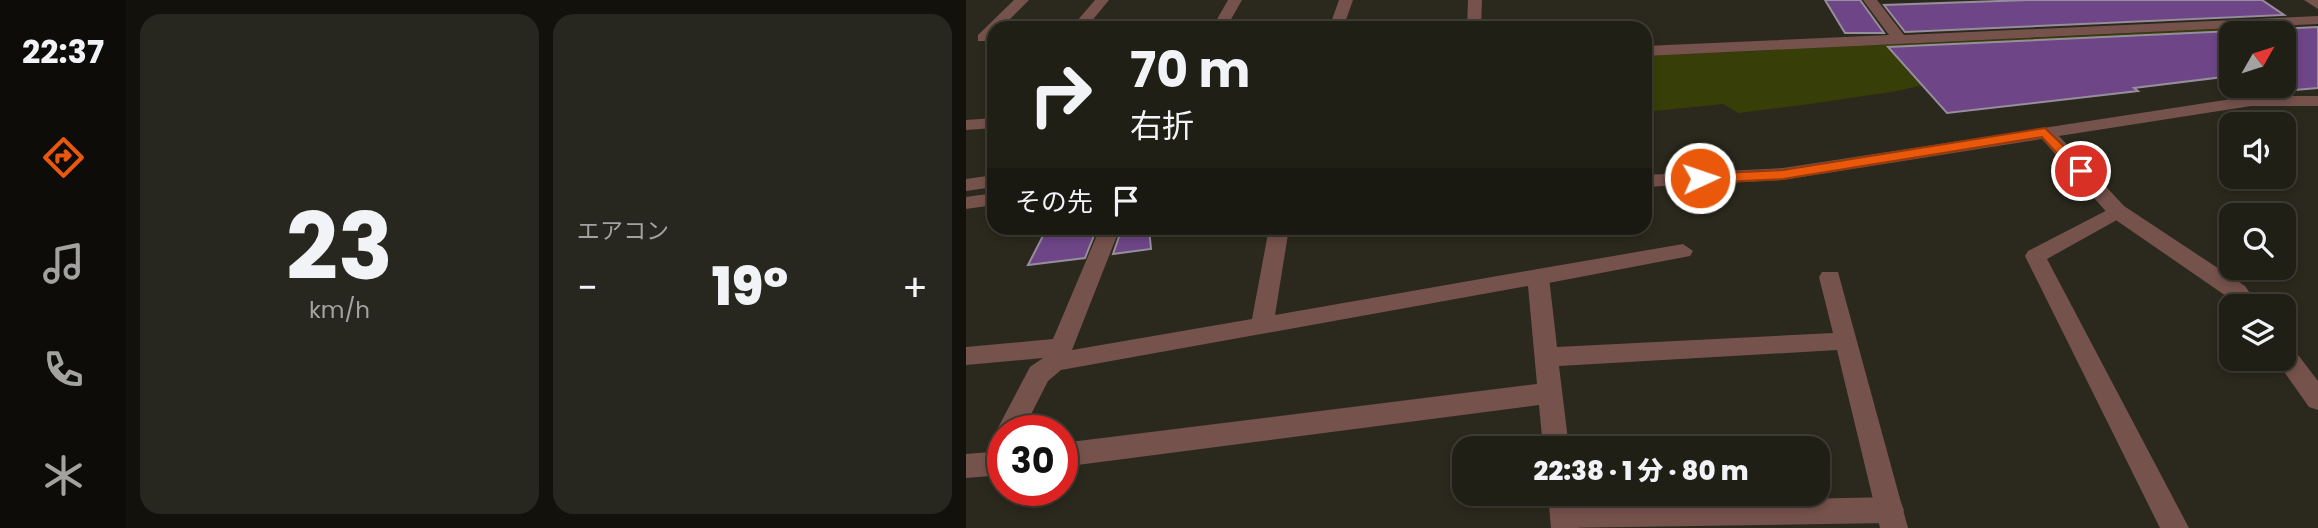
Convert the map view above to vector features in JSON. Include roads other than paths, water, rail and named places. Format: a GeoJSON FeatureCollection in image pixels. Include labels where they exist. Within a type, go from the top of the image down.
{"type":"FeatureCollection","features":[{"type":"Feature","properties":{"kind":"street"},"geometry":{"type":"LineString","coordinates":[[1000,21],[1022,0]]}},
{"type":"Feature","properties":{"kind":"street"},"geometry":{"type":"LineString","coordinates":[[1084,21],[1102,0]]}},
{"type":"Feature","properties":{"kind":"street"},"geometry":{"type":"LineString","coordinates":[[1223,21],[1235,0]]}},
{"type":"Feature","properties":{"kind":"street"},"geometry":{"type":"LineString","coordinates":[[1338,21],[1346,0]]}},
{"type":"Feature","properties":{"kind":"street"},"geometry":{"type":"LineString","coordinates":[[1474,21],[1475,0]]}},
{"type":"Feature","properties":{"kind":"street"},"geometry":{"type":"LineString","coordinates":[[1870,0],[1899,38]]}},
{"type":"Feature","properties":{"kind":"street"},"geometry":{"type":"LineString","coordinates":[[2311,0],[2318,5]]}},
{"type":"Feature","properties":{"kind":"street"},"geometry":{"type":"LineString","coordinates":[[1652,51],[2318,20]]}},
{"type":"Feature","properties":{"kind":"street"},"geometry":{"type":"LineString","coordinates":[[1652,181],[1783,174],[2251,101],[2318,101]]}},
{"type":"Feature","properties":{"kind":"street"},"geometry":{"type":"LineString","coordinates":[[967,126],[987,124]]}},
{"type":"Feature","properties":{"kind":"street"},"geometry":{"type":"LineString","coordinates":[[2045,132],[2117,211],[2239,294]]}},
{"type":"Feature","properties":{"kind":"street"},"geometry":{"type":"LineString","coordinates":[[966,185],[987,182]]}},
{"type":"Feature","properties":{"kind":"street"},"geometry":{"type":"LineString","coordinates":[[966,203],[987,200]]}},
{"type":"Feature","properties":{"kind":"street"},"geometry":{"type":"LineString","coordinates":[[2117,211],[2035,256],[2175,528]]}},
{"type":"Feature","properties":{"kind":"street"},"geometry":{"type":"LineString","coordinates":[[1018,415],[1039,374],[1058,355],[1107,235]]}},
{"type":"Feature","properties":{"kind":"street"},"geometry":{"type":"LineString","coordinates":[[1262,324],[1278,235]]}},
{"type":"Feature","properties":{"kind":"street"},"geometry":{"type":"LineString","coordinates":[[966,356],[1058,355],[1262,324],[1683,251]]}},
{"type":"Feature","properties":{"kind":"street"},"geometry":{"type":"LineString","coordinates":[[1538,277],[1555,436]]}},
{"type":"Feature","properties":{"kind":"street"},"geometry":{"type":"LineString","coordinates":[[1563,513],[1892,519],[1830,277]]}},
{"type":"Feature","properties":{"kind":"street"},"geometry":{"type":"LineString","coordinates":[[1547,357],[1845,341]]}},
{"type":"Feature","properties":{"kind":"street"},"geometry":{"type":"LineString","coordinates":[[2296,370],[2318,400]]}},
{"type":"Feature","properties":{"kind":"street"},"geometry":{"type":"LineString","coordinates":[[1078,453],[1550,393]]}},
{"type":"Feature","properties":{"kind":"street"},"geometry":{"type":"LineString","coordinates":[[966,466],[987,460]]}}]}
